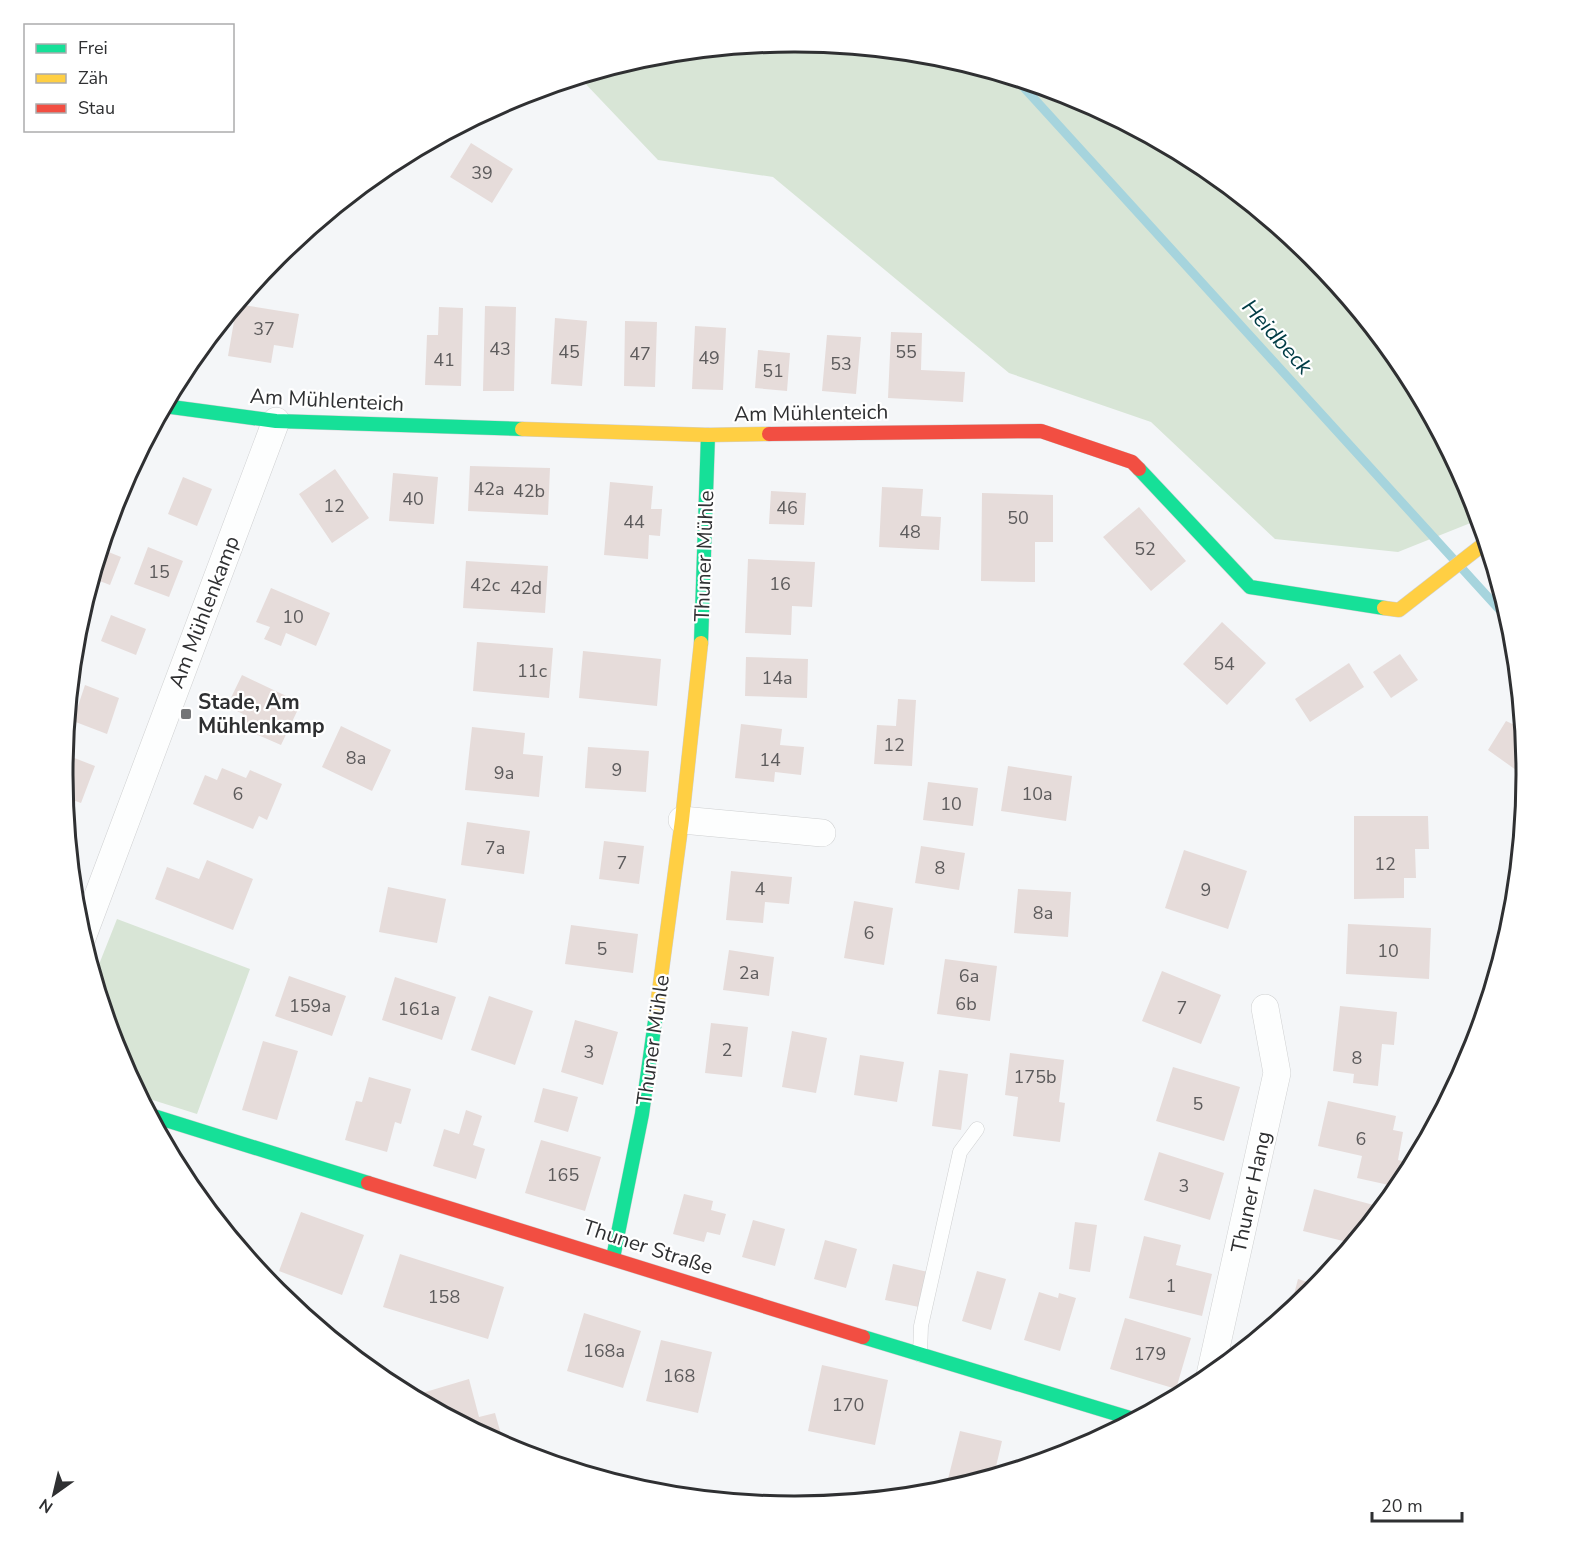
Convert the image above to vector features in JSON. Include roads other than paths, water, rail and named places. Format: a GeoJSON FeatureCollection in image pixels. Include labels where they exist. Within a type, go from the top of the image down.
{"type":"FeatureCollection","features":[{"type":"Feature","properties":{"kind":"street","name":"Am Mühlenteich"},"geometry":{"type":"LineString","coordinates":[[173,407],[276,421],[708,435],[1041,431],[1132,462],[1250,587],[1399,610],[1479,548]]}},
{"type":"Feature","properties":{"kind":"street","name":"Am Mühlenkamp"},"geometry":{"type":"LineString","coordinates":[[88,923],[276,421]]}},
{"type":"Feature","properties":{"kind":"street","name":"Thuner Mühle"},"geometry":{"type":"LineString","coordinates":[[613,1258],[642,1114],[682,820],[701,642],[708,435]]}},
{"type":"Feature","properties":{"kind":"street"},"geometry":{"type":"LineString","coordinates":[[682,820],[822,833]]}},
{"type":"Feature","properties":{"kind":"street","name":"Thuner Hang"},"geometry":{"type":"LineString","coordinates":[[1213,1361],[1277,1073],[1266,1008]]}},
{"type":"Feature","properties":{"kind":"street","name":"Thuner Straße"},"geometry":{"type":"LineString","coordinates":[[160,1118],[613,1258],[920,1356],[1123,1416]]}},
{"type":"Feature","properties":{"kind":"lane"},"geometry":{"type":"LineString","coordinates":[[920,1356],[921,1326],[960,1152],[977,1129]]}},
{"type":"Feature","properties":{"kind":"waterway","name":"Heidbeck"},"geometry":{"type":"LineString","coordinates":[[1028,92],[1495,605]]}},
{"type":"Feature","properties":{"kind":"place","name":"Stade, Am Mühlenkamp"},"geometry":{"type":"Point","coordinates":[186,714]}}]}
